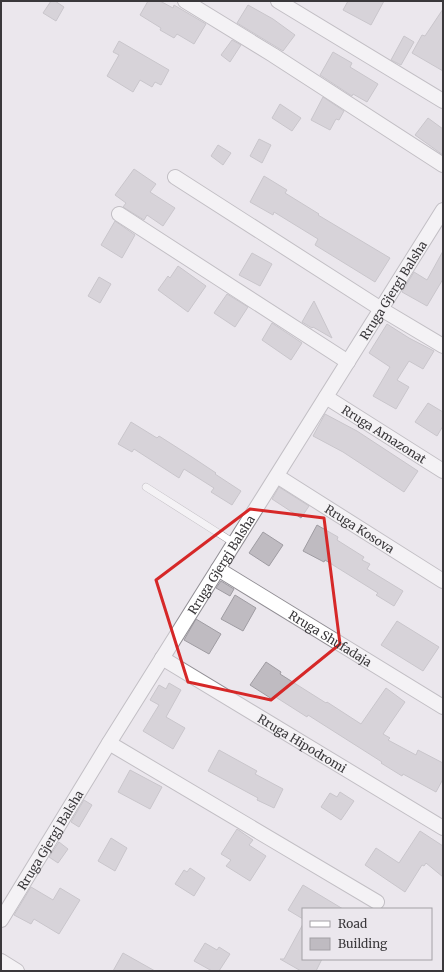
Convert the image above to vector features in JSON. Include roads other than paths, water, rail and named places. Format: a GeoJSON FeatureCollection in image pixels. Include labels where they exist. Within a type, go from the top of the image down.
{"type":"FeatureCollection","features":[{"type":"Feature","properties":{"kind":"street"},"geometry":{"type":"LineString","coordinates":[[185,1],[273,55],[443,165]]}},
{"type":"Feature","properties":{"kind":"street"},"geometry":{"type":"LineString","coordinates":[[278,1],[443,101]]}},
{"type":"Feature","properties":{"kind":"street"},"geometry":{"type":"LineString","coordinates":[[175,177],[381,309],[443,346]]}},
{"type":"Feature","properties":{"kind":"street"},"geometry":{"type":"LineString","coordinates":[[119,214],[348,362]]}},
{"type":"Feature","properties":{"kind":"street","name":"Rruga Gjergj Balsha"},"geometry":{"type":"LineString","coordinates":[[1,920],[162,658],[381,309],[441,218]]}},
{"type":"Feature","properties":{"kind":"street","name":"Rruga Amazonat"},"geometry":{"type":"LineString","coordinates":[[326,397],[443,471]]}},
{"type":"Feature","properties":{"kind":"street","name":"Rruga Kosova"},"geometry":{"type":"LineString","coordinates":[[277,476],[443,581]]}},
{"type":"Feature","properties":{"kind":"street","name":"Rruga Shufadaja"},"geometry":{"type":"LineString","coordinates":[[218,569],[443,707]]}},
{"type":"Feature","properties":{"kind":"street","name":"Rruga Hipodromi"},"geometry":{"type":"LineString","coordinates":[[162,658],[443,828]]}},
{"type":"Feature","properties":{"kind":"street"},"geometry":{"type":"LineString","coordinates":[[109,743],[377,902]]}},
{"type":"Feature","properties":{"kind":"street"},"geometry":{"type":"LineString","coordinates":[[1,961],[17,971]]}},
{"type":"Feature","properties":{"kind":"lane"},"geometry":{"type":"LineString","coordinates":[[146,487],[234,544]]}}]}
